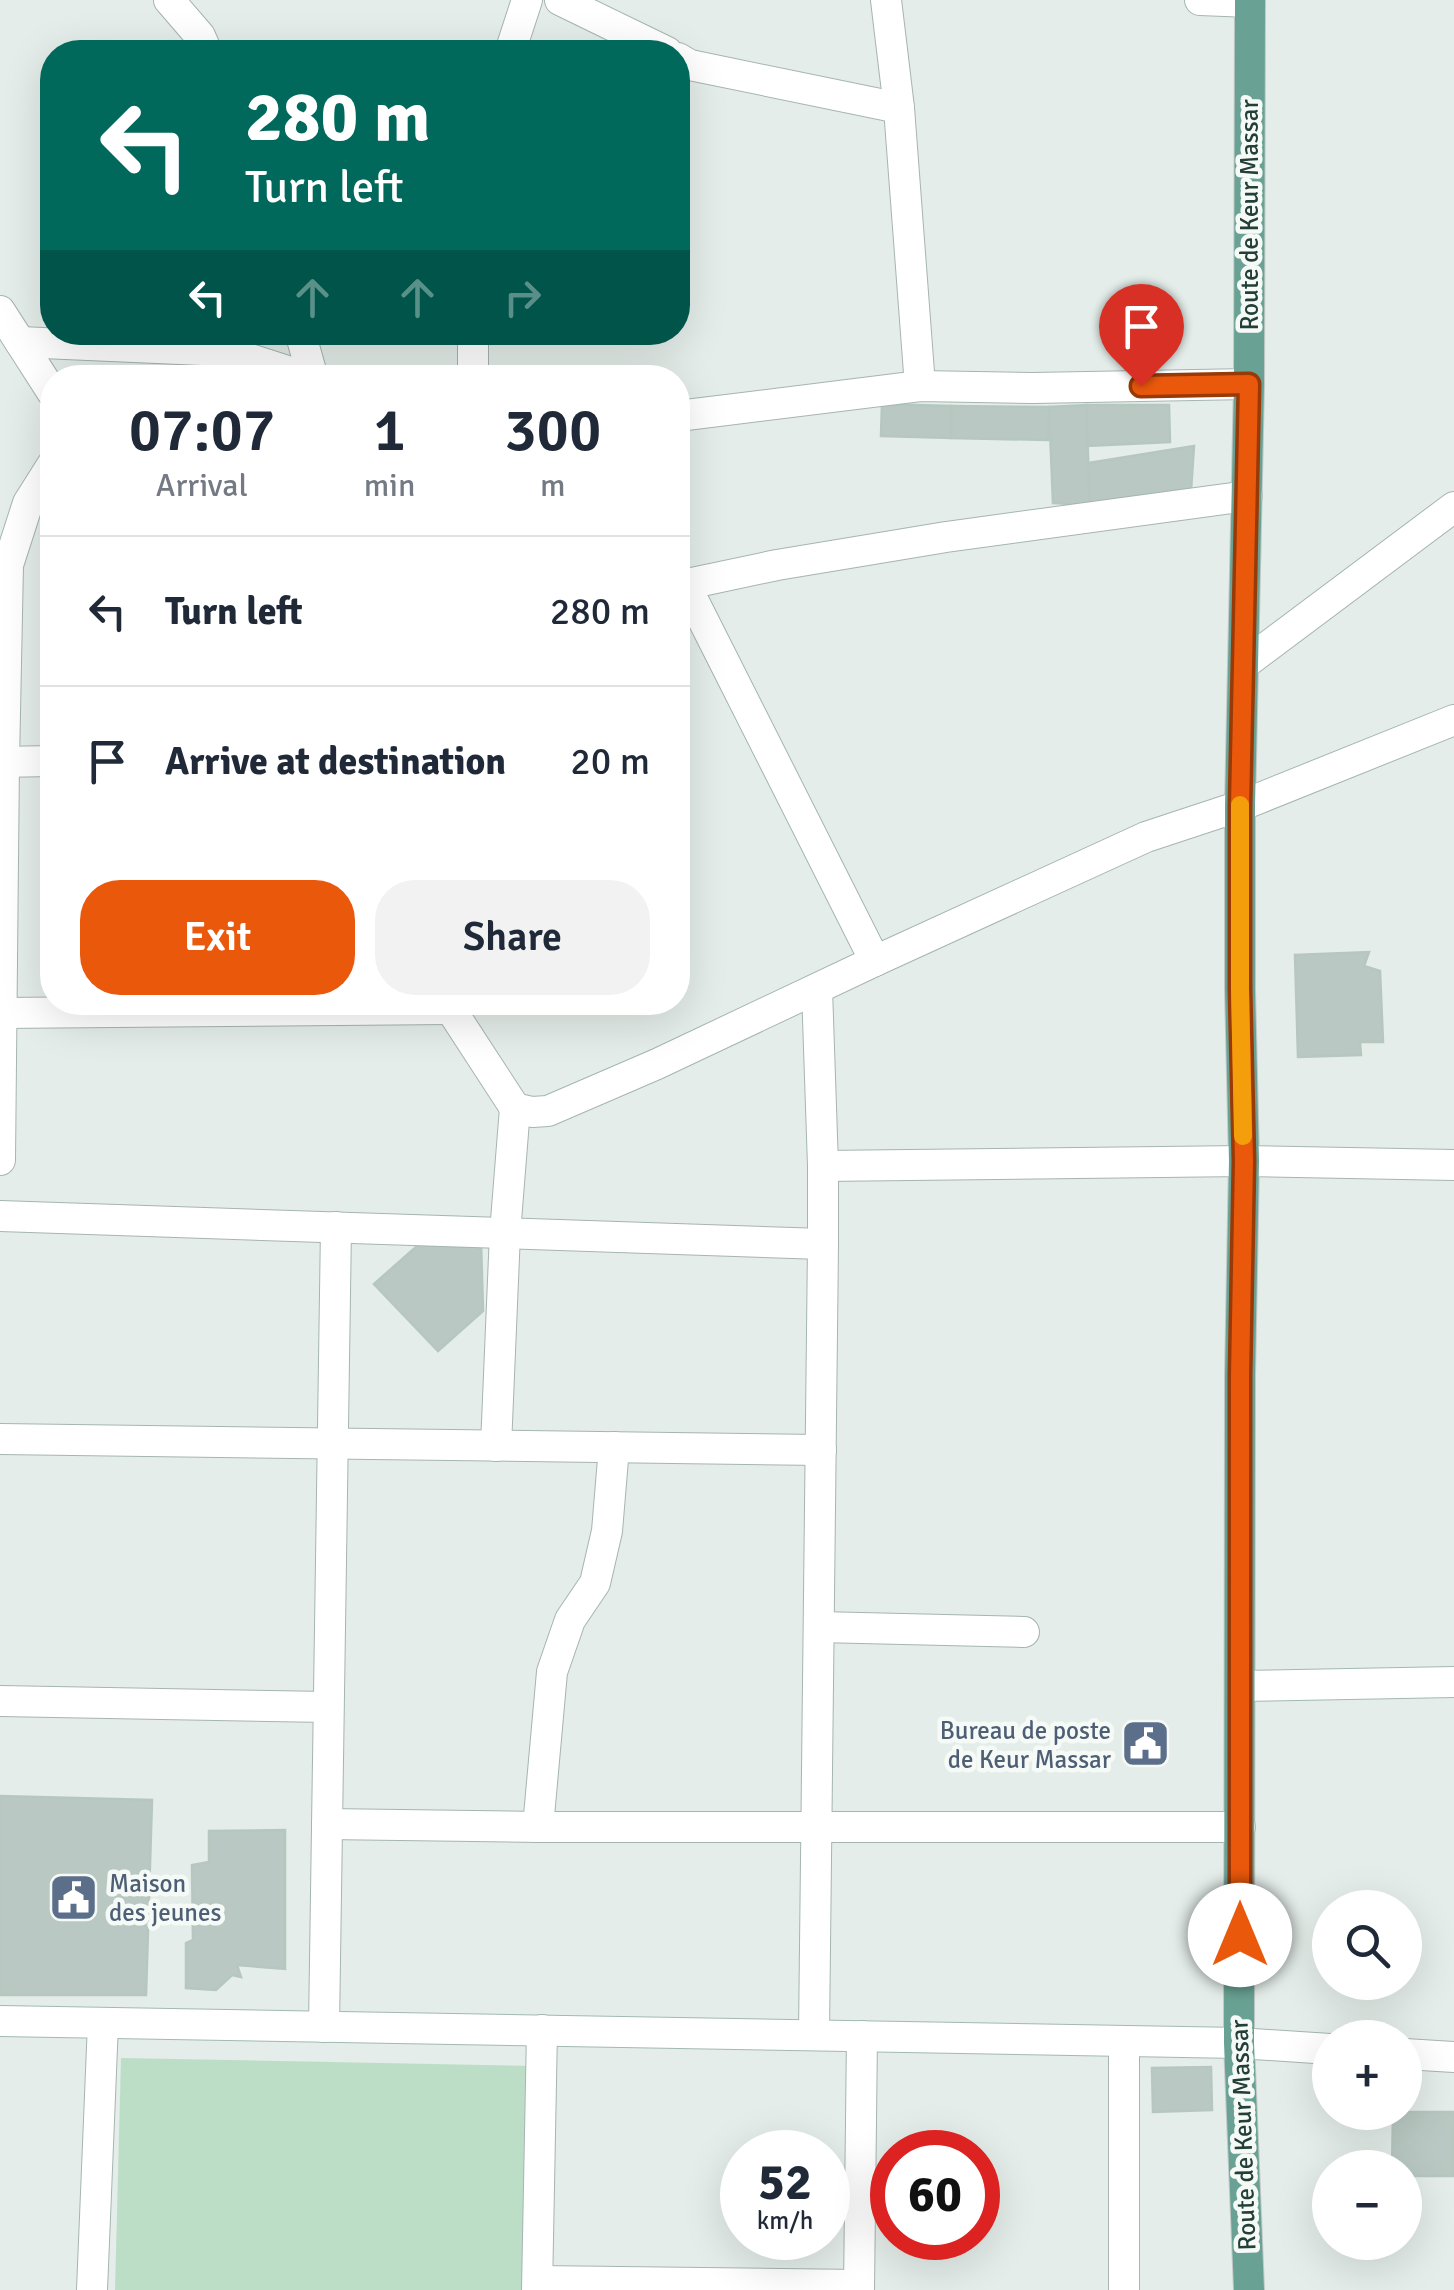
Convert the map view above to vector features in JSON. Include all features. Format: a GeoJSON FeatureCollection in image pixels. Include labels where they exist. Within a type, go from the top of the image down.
{"type":"FeatureCollection","features":[{"type":"Feature","properties":{"kind":"main road","name":"Route de Keur Massar"},"geometry":{"type":"LineString","coordinates":[[1249,2290],[1239,2042],[1244,1161],[1240,806],[1249,384],[1250,1]]}},
{"type":"Feature","properties":{"kind":"street"},"geometry":{"type":"LineString","coordinates":[[169,0],[202,40]]}},
{"type":"Feature","properties":{"kind":"street"},"geometry":{"type":"LineString","coordinates":[[514,40],[527,0]]}},
{"type":"Feature","properties":{"kind":"street"},"geometry":{"type":"LineString","coordinates":[[560,0],[642,40]]}},
{"type":"Feature","properties":{"kind":"street"},"geometry":{"type":"LineString","coordinates":[[886,0],[920,386]]}},
{"type":"Feature","properties":{"kind":"street"},"geometry":{"type":"LineString","coordinates":[[1200,0],[1250,1]]}},
{"type":"Feature","properties":{"kind":"street"},"geometry":{"type":"LineString","coordinates":[[690,65],[898,108]]}},
{"type":"Feature","properties":{"kind":"street"},"geometry":{"type":"LineString","coordinates":[[0,312],[40,373]]}},
{"type":"Feature","properties":{"kind":"street"},"geometry":{"type":"LineString","coordinates":[[20,342],[40,343]]}},
{"type":"Feature","properties":{"kind":"street"},"geometry":{"type":"LineString","coordinates":[[89,345],[226,351],[270,365]]}},
{"type":"Feature","properties":{"kind":"street"},"geometry":{"type":"LineString","coordinates":[[690,415],[920,386],[1249,384]]}},
{"type":"Feature","properties":{"kind":"street"},"geometry":{"type":"LineString","coordinates":[[0,1160],[2,762],[8,565],[28,502],[40,484]]}},
{"type":"Feature","properties":{"kind":"street"},"geometry":{"type":"LineString","coordinates":[[690,583],[946,538],[1247,496]]}},
{"type":"Feature","properties":{"kind":"street"},"geometry":{"type":"LineString","coordinates":[[1243,664],[1454,508]]}},
{"type":"Feature","properties":{"kind":"street"},"geometry":{"type":"LineString","coordinates":[[690,602],[875,961]]}},
{"type":"Feature","properties":{"kind":"street"},"geometry":{"type":"LineString","coordinates":[[514,1108],[548,1110],[657,1064],[1146,838],[1240,806],[1454,720]]}},
{"type":"Feature","properties":{"kind":"street"},"geometry":{"type":"LineString","coordinates":[[2,762],[40,761]]}},
{"type":"Feature","properties":{"kind":"street"},"geometry":{"type":"LineString","coordinates":[[814,2035],[823,1244],[816,989]]}},
{"type":"Feature","properties":{"kind":"street"},"geometry":{"type":"LineString","coordinates":[[2,1013],[40,1012]]}},
{"type":"Feature","properties":{"kind":"street"},"geometry":{"type":"LineString","coordinates":[[454,1015],[514,1108],[496,1446]]}},
{"type":"Feature","properties":{"kind":"street"},"geometry":{"type":"LineString","coordinates":[[823,1166],[1244,1161],[1454,1165]]}},
{"type":"Feature","properties":{"kind":"street"},"geometry":{"type":"LineString","coordinates":[[0,1216],[823,1244]]}},
{"type":"Feature","properties":{"kind":"street"},"geometry":{"type":"LineString","coordinates":[[324,2027],[336,1227]]}},
{"type":"Feature","properties":{"kind":"street"},"geometry":{"type":"LineString","coordinates":[[0,1439],[821,1450]]}},
{"type":"Feature","properties":{"kind":"street"},"geometry":{"type":"LineString","coordinates":[[538,1828],[552,1672],[570,1620],[595,1583],[608,1531],[614,1447]]}},
{"type":"Feature","properties":{"kind":"street"},"geometry":{"type":"LineString","coordinates":[[819,1627],[1024,1632]]}},
{"type":"Feature","properties":{"kind":"street"},"geometry":{"type":"LineString","coordinates":[[1240,1686],[1454,1682]]}},
{"type":"Feature","properties":{"kind":"street"},"geometry":{"type":"LineString","coordinates":[[0,1701],[328,1707]]}},
{"type":"Feature","properties":{"kind":"street"},"geometry":{"type":"LineString","coordinates":[[327,1824],[538,1828],[1240,1827]]}},
{"type":"Feature","properties":{"kind":"street"},"geometry":{"type":"LineString","coordinates":[[0,2021],[1239,2042],[1312,2048]]}},
{"type":"Feature","properties":{"kind":"street"},"geometry":{"type":"LineString","coordinates":[[92,2290],[103,2023]]}},
{"type":"Feature","properties":{"kind":"street"},"geometry":{"type":"LineString","coordinates":[[542,2030],[538,2285],[859,2287],[862,2036]]}},
{"type":"Feature","properties":{"kind":"street"},"geometry":{"type":"LineString","coordinates":[[1124,2041],[1124,2290]]}},
{"type":"Feature","properties":{"kind":"street"},"geometry":{"type":"LineString","coordinates":[[1422,2055],[1454,2057]]}},
{"type":"Feature","properties":{"kind":"green space"},"geometry":{"type":"Polygon","coordinates":[[[121,2058],[535,2066],[530,2290],[115,2290],[121,2058]]]}},
{"type":"Feature","properties":{"kind":"building"},"geometry":{"type":"Polygon","coordinates":[[[882,404],[951,406],[951,438],[881,436],[882,404]]]}},
{"type":"Feature","properties":{"kind":"building"},"geometry":{"type":"Polygon","coordinates":[[[1086,405],[1169,405],[1170,442],[1087,446],[1086,405]]]}},
{"type":"Feature","properties":{"kind":"building"},"geometry":{"type":"Polygon","coordinates":[[[1086,405],[1090,505],[1053,503],[1049,407],[1086,405]]]}},
{"type":"Feature","properties":{"kind":"building"},"geometry":{"type":"Polygon","coordinates":[[[951,406],[1049,407],[1048,440],[951,438],[951,406]]]}},
{"type":"Feature","properties":{"kind":"building"},"geometry":{"type":"Polygon","coordinates":[[[1194,446],[1191,491],[1090,505],[1088,463],[1194,446]]]}},
{"type":"Feature","properties":{"kind":"building"},"geometry":{"type":"Polygon","coordinates":[[[1369,952],[1364,966],[1380,971],[1383,1042],[1360,1042],[1361,1055],[1298,1057],[1295,955],[1369,952]]]}},
{"type":"Feature","properties":{"kind":"building"},"geometry":{"type":"Polygon","coordinates":[[[425,1239],[481,1242],[483,1311],[438,1351],[374,1284],[425,1239]]]}},
{"type":"Feature","properties":{"kind":"building","name":"Maison des jeunes"},"geometry":{"type":"Polygon","coordinates":[[[0,1796],[152,1800],[146,1995],[0,1995],[0,1796]]]}},
{"type":"Feature","properties":{"kind":"building"},"geometry":{"type":"Polygon","coordinates":[[[285,1830],[285,1969],[237,1965],[241,1977],[232,1975],[216,1990],[186,1988],[186,1943],[193,1940],[192,1865],[209,1862],[209,1831],[285,1830]]]}},
{"type":"Feature","properties":{"kind":"building"},"geometry":{"type":"Polygon","coordinates":[[[1211,2067],[1212,2110],[1153,2112],[1152,2068],[1211,2067]]]}},
{"type":"Feature","properties":{"kind":"building"},"geometry":{"type":"Polygon","coordinates":[[[1422,2112],[1454,2112],[1454,2176],[1422,2176],[1422,2150],[1392,2150],[1393,2130],[1422,2130],[1422,2112]]]}},
{"type":"Feature","properties":{"kind":"slow traffic"},"geometry":{"type":"LineString","coordinates":[[1240,805],[1243,1136]]}},
{"type":"Feature","properties":{"kind":"place","name":"Bureau de poste de Keur Massar"},"geometry":{"type":"Point","coordinates":[1146,1744]}},
{"type":"Feature","properties":{"kind":"place","name":"Maison des jeunes"},"geometry":{"type":"Point","coordinates":[74,1897]}},
{"type":"Feature","properties":{"kind":"route"},"geometry":{"type":"LineString","coordinates":[[1141,386],[1249,384],[1240,806],[1244,1161],[1240,1935]]}}]}
